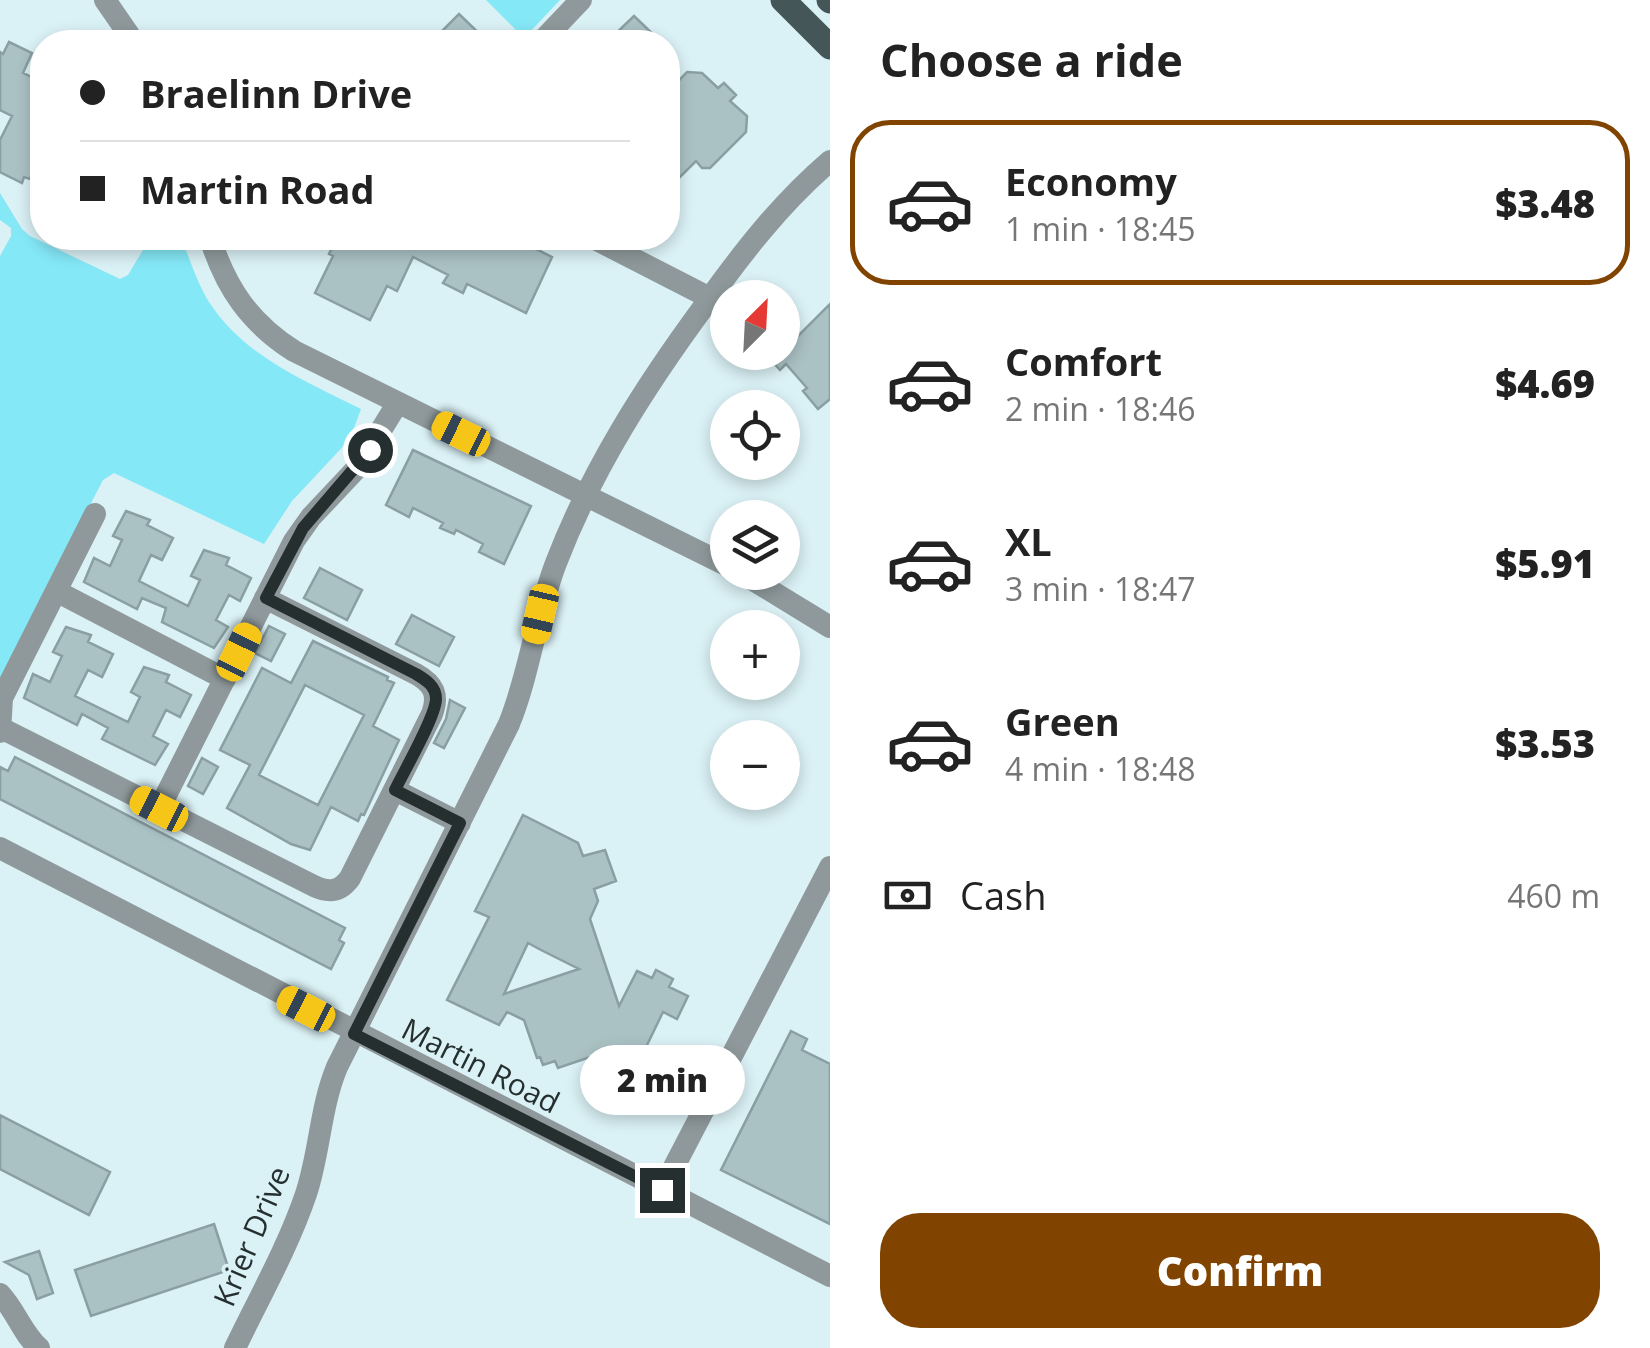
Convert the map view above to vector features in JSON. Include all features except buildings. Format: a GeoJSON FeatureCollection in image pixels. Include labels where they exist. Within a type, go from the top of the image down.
{"type":"FeatureCollection","features":[{"type":"Feature","properties":{"kind":"main road"},"geometry":{"type":"LineString","coordinates":[[782,0],[830,46]]}},
{"type":"Feature","properties":{"kind":"street"},"geometry":{"type":"LineString","coordinates":[[105,0],[126,30]]}},
{"type":"Feature","properties":{"kind":"street"},"geometry":{"type":"LineString","coordinates":[[552,30],[582,0]]}},
{"type":"Feature","properties":{"kind":"street","name":"Krier Drive"},"geometry":{"type":"LineString","coordinates":[[724,280],[772,216],[830,160]]}},
{"type":"Feature","properties":{"kind":"street"},"geometry":{"type":"LineString","coordinates":[[215,250],[231,290],[250,317],[294,351],[710,557]]}},
{"type":"Feature","properties":{"kind":"street"},"geometry":{"type":"LineString","coordinates":[[617,250],[710,298]]}},
{"type":"Feature","properties":{"kind":"street","name":"Krier Drive"},"geometry":{"type":"LineString","coordinates":[[235,1348],[297,1218],[312,1170],[326,1096],[513,714],[556,562],[639,397],[710,298]]}},
{"type":"Feature","properties":{"kind":"street"},"geometry":{"type":"LineString","coordinates":[[159,809],[303,528],[360,466],[397,404]]}},
{"type":"Feature","properties":{"kind":"street"},"geometry":{"type":"LineString","coordinates":[[96,514],[2,698],[0,730],[314,886],[334,891],[350,878],[436,700],[432,687],[416,674],[266,598]]}},
{"type":"Feature","properties":{"kind":"street"},"geometry":{"type":"LineString","coordinates":[[769,590],[830,627]]}},
{"type":"Feature","properties":{"kind":"street"},"geometry":{"type":"LineString","coordinates":[[56,592],[225,679]]}},
{"type":"Feature","properties":{"kind":"street"},"geometry":{"type":"LineString","coordinates":[[395,790],[460,823]]}},
{"type":"Feature","properties":{"kind":"street","name":"Martin Road"},"geometry":{"type":"LineString","coordinates":[[0,848],[354,1034],[830,1276]]}},
{"type":"Feature","properties":{"kind":"street"},"geometry":{"type":"LineString","coordinates":[[662,1190],[830,867]]}},
{"type":"Feature","properties":{"kind":"street"},"geometry":{"type":"LineString","coordinates":[[0,1294],[12,1307],[27,1337],[39,1348]]}},
{"type":"Feature","properties":{"kind":"shaded area"},"geometry":{"type":"Polygon","coordinates":[[[486,0],[560,0],[532,30],[516,30],[486,0]]]}},
{"type":"Feature","properties":{"kind":"shaded area"},"geometry":{"type":"Polygon","coordinates":[[[0,193],[30,236],[30,250],[59,250],[120,279],[128,275],[143,250],[186,250],[209,302],[240,338],[278,366],[361,409],[350,439],[292,501],[264,544],[114,473],[103,480],[0,679],[0,256],[11,228],[0,220],[0,193]]]}},
{"type":"Feature","properties":{"kind":"route"},"geometry":{"type":"LineString","coordinates":[[370,450],[303,528],[266,598],[428,682],[436,700],[432,714],[395,790],[460,823],[354,1034],[662,1190]]}}]}
